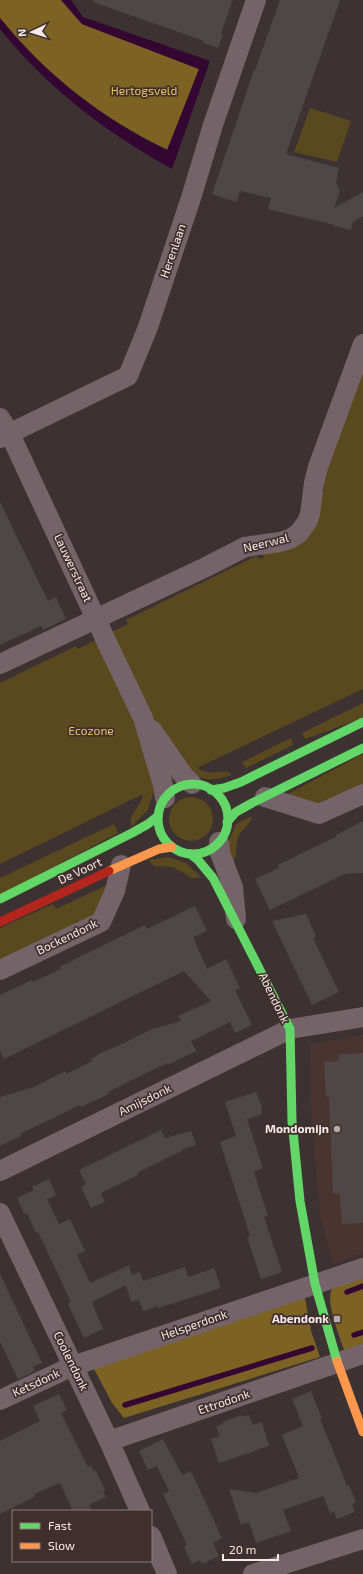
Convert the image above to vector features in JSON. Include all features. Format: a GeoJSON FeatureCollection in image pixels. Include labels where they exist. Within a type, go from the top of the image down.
{"type":"FeatureCollection","features":[{"type":"Feature","properties":{"kind":"street","name":"Herenlaan"},"geometry":{"type":"LineString","coordinates":[[3,430],[128,376],[148,327],[256,0]]}},
{"type":"Feature","properties":{"kind":"street","name":"Neerwal"},"geometry":{"type":"LineString","coordinates":[[0,664],[206,567],[245,547],[280,542],[290,539],[299,533],[307,522],[310,514],[314,483],[318,468],[363,344]]}},
{"type":"Feature","properties":{"kind":"street","name":"Lauwerstraat"},"geometry":{"type":"LineString","coordinates":[[3,430],[96,618],[143,718],[163,785],[162,807]]}},
{"type":"Feature","properties":{"kind":"street","name":"Lauwerstraat"},"geometry":{"type":"LineString","coordinates":[[143,718],[183,775],[192,784]]}},
{"type":"Feature","properties":{"kind":"street"},"geometry":{"type":"LineString","coordinates":[[211,790],[224,788],[241,782],[363,722]]}},
{"type":"Feature","properties":{"kind":"street"},"geometry":{"type":"LineString","coordinates":[[227,822],[236,812],[363,748]]}},
{"type":"Feature","properties":{"kind":"street"},"geometry":{"type":"LineString","coordinates":[[162,807],[161,833],[172,847],[184,853],[190,854],[206,852],[219,842],[223,836],[227,822],[227,813],[224,804],[211,790],[192,784]]}},
{"type":"Feature","properties":{"kind":"street","name":"De Voort"},"geometry":{"type":"LineString","coordinates":[[0,899],[148,824],[162,807],[172,791],[182,786],[192,784]]}},
{"type":"Feature","properties":{"kind":"street"},"geometry":{"type":"LineString","coordinates":[[265,797],[319,814],[363,794]]}},
{"type":"Feature","properties":{"kind":"street","name":"Abendonk"},"geometry":{"type":"LineString","coordinates":[[219,842],[220,853],[233,887],[236,921]]}},
{"type":"Feature","properties":{"kind":"street","name":"De Voort"},"geometry":{"type":"LineString","coordinates":[[0,922],[122,865],[159,849],[172,847]]}},
{"type":"Feature","properties":{"kind":"street","name":"Abendonk"},"geometry":{"type":"LineString","coordinates":[[190,854],[198,860],[213,878],[290,1029],[292,1121],[300,1201],[315,1284],[338,1363],[363,1432]]}},
{"type":"Feature","properties":{"kind":"street","name":"Bockendonk"},"geometry":{"type":"LineString","coordinates":[[0,970],[101,922],[115,891],[122,865]]}},
{"type":"Feature","properties":{"kind":"street","name":"Amijsdonk"},"geometry":{"type":"LineString","coordinates":[[0,1171],[290,1029],[363,1017]]}},
{"type":"Feature","properties":{"kind":"street","name":"Coolendonk"},"geometry":{"type":"LineString","coordinates":[[0,1213],[110,1441],[140,1510]]}},
{"type":"Feature","properties":{"kind":"street","name":"Helsperdonk"},"geometry":{"type":"LineString","coordinates":[[73,1366],[363,1268]]}},
{"type":"Feature","properties":{"kind":"street","name":"Ettrodonk"},"geometry":{"type":"LineString","coordinates":[[110,1441],[363,1354]]}},
{"type":"Feature","properties":{"kind":"street","name":"Ketsdonk"},"geometry":{"type":"LineString","coordinates":[[0,1400],[73,1366]]}},
{"type":"Feature","properties":{"kind":"street"},"geometry":{"type":"LineString","coordinates":[[152,1538],[167,1574]]}},
{"type":"Feature","properties":{"kind":"street"},"geometry":{"type":"LineString","coordinates":[[253,1574],[363,1539]]}},
{"type":"Feature","properties":{"kind":"shaded area"},"geometry":{"type":"Polygon","coordinates":[[[61,0],[71,0],[83,17],[210,61],[172,169],[124,140],[79,108],[58,90],[18,50],[0,29],[0,18],[36,58],[76,93],[120,124],[167,150],[199,69],[82,24],[61,0]]]}},
{"type":"Feature","properties":{"kind":"shaded area","name":"Mondomijn"},"geometry":{"type":"Polygon","coordinates":[[[363,1035],[363,1253],[333,1264],[320,1216],[311,1108],[310,1044],[363,1035]]]}},
{"type":"Feature","properties":{"kind":"green space","name":"Hertogsveld"},"geometry":{"type":"Polygon","coordinates":[[[0,0],[61,0],[82,24],[199,69],[168,150],[144,138],[98,109],[56,76],[36,58],[0,18],[0,0]]]}},
{"type":"Feature","properties":{"kind":"green space"},"geometry":{"type":"Polygon","coordinates":[[[310,108],[351,121],[337,162],[294,152],[310,108]]]}},
{"type":"Feature","properties":{"kind":"green space","name":"Ecozone"},"geometry":{"type":"Polygon","coordinates":[[[363,360],[363,689],[197,768],[207,772],[226,772],[232,775],[205,779],[190,771],[155,788],[148,810],[132,826],[131,818],[142,799],[143,794],[0,864],[0,683],[76,646],[78,649],[128,624],[126,620],[256,556],[260,559],[265,557],[258,552],[276,550],[320,489],[324,492],[324,486],[322,483],[363,360]]]}},
{"type":"Feature","properties":{"kind":"green space"},"geometry":{"type":"Polygon","coordinates":[[[363,703],[363,718],[305,739],[302,733],[363,703]]]}},
{"type":"Feature","properties":{"kind":"green space"},"geometry":{"type":"Polygon","coordinates":[[[291,738],[293,745],[246,768],[242,762],[291,738]]]}},
{"type":"Feature","properties":{"kind":"green space"},"geometry":{"type":"Polygon","coordinates":[[[363,754],[363,789],[321,808],[286,795],[363,754]]]}},
{"type":"Feature","properties":{"kind":"green space"},"geometry":{"type":"Polygon","coordinates":[[[195,797],[207,803],[212,811],[212,827],[207,835],[199,840],[187,841],[175,835],[170,827],[169,815],[175,803],[183,798],[195,797]]]}},
{"type":"Feature","properties":{"kind":"green space"},"geometry":{"type":"Polygon","coordinates":[[[252,816],[250,822],[238,837],[235,859],[233,861],[227,845],[229,840],[236,824],[252,816]]]}},
{"type":"Feature","properties":{"kind":"green space"},"geometry":{"type":"Polygon","coordinates":[[[114,824],[118,833],[0,895],[0,878],[114,824]]]}},
{"type":"Feature","properties":{"kind":"green space"},"geometry":{"type":"Polygon","coordinates":[[[168,857],[186,863],[201,877],[192,878],[173,867],[154,866],[149,860],[168,857]]]}},
{"type":"Feature","properties":{"kind":"green space"},"geometry":{"type":"Polygon","coordinates":[[[109,884],[97,916],[0,964],[0,928],[53,904],[56,909],[109,884]]]}},
{"type":"Feature","properties":{"kind":"green space"},"geometry":{"type":"Polygon","coordinates":[[[363,1276],[363,1344],[344,1350],[334,1319],[330,1295],[334,1286],[363,1276]]]}},
{"type":"Feature","properties":{"kind":"green space"},"geometry":{"type":"Polygon","coordinates":[[[305,1298],[311,1331],[320,1357],[124,1418],[112,1403],[93,1367],[305,1298]]]}},
{"type":"Feature","properties":{"kind":"building"},"geometry":{"type":"Polygon","coordinates":[[[93,0],[233,0],[221,33],[223,34],[218,48],[204,43],[204,41],[93,2],[93,0]]]}},
{"type":"Feature","properties":{"kind":"building"},"geometry":{"type":"Polygon","coordinates":[[[280,0],[340,0],[286,154],[339,168],[336,183],[340,191],[334,208],[363,192],[363,216],[353,222],[351,230],[268,209],[271,198],[240,191],[236,202],[212,194],[254,70],[280,0]]]}},
{"type":"Feature","properties":{"kind":"building"},"geometry":{"type":"Polygon","coordinates":[[[0,502],[48,601],[56,597],[66,619],[43,630],[41,626],[0,645],[0,502]]]}},
{"type":"Feature","properties":{"kind":"building"},"geometry":{"type":"Polygon","coordinates":[[[363,821],[363,873],[345,874],[270,910],[255,879],[279,868],[278,865],[337,836],[336,835],[363,821]]]}},
{"type":"Feature","properties":{"kind":"building"},"geometry":{"type":"Polygon","coordinates":[[[195,906],[207,931],[193,937],[207,969],[226,959],[240,988],[235,990],[252,1025],[235,1033],[230,1022],[191,1041],[196,1051],[168,1065],[167,1063],[108,1092],[109,1094],[81,1107],[80,1105],[20,1134],[21,1136],[0,1146],[0,1097],[34,1087],[65,1071],[66,1074],[92,1061],[91,1059],[98,1054],[152,1029],[181,1021],[178,1016],[211,1001],[184,971],[4,1059],[0,1051],[0,995],[32,980],[33,982],[61,969],[60,966],[145,925],[147,929],[195,906]]]}},
{"type":"Feature","properties":{"kind":"building"},"geometry":{"type":"Polygon","coordinates":[[[306,914],[316,936],[313,938],[339,992],[312,1005],[272,921],[306,914]]]}},
{"type":"Feature","properties":{"kind":"building"},"geometry":{"type":"Polygon","coordinates":[[[363,1053],[363,1223],[342,1224],[340,1194],[333,1194],[329,1097],[326,1097],[324,1062],[339,1061],[339,1054],[363,1053]]]}},
{"type":"Feature","properties":{"kind":"building"},"geometry":{"type":"Polygon","coordinates":[[[256,1092],[261,1104],[262,1114],[247,1119],[263,1168],[254,1172],[268,1216],[264,1217],[282,1272],[261,1279],[247,1237],[250,1236],[220,1142],[236,1136],[225,1102],[256,1092]]]}},
{"type":"Feature","properties":{"kind":"building"},"geometry":{"type":"Polygon","coordinates":[[[161,1130],[165,1138],[191,1131],[196,1145],[183,1149],[137,1173],[138,1175],[101,1193],[105,1202],[91,1208],[81,1187],[86,1184],[79,1170],[161,1130]]]}},
{"type":"Feature","properties":{"kind":"building"},"geometry":{"type":"Polygon","coordinates":[[[49,1179],[56,1195],[47,1199],[59,1224],[70,1219],[85,1251],[77,1255],[90,1283],[129,1265],[132,1275],[140,1272],[143,1281],[185,1267],[188,1277],[214,1268],[221,1288],[158,1308],[158,1306],[143,1311],[139,1300],[131,1302],[126,1285],[92,1302],[103,1329],[84,1338],[68,1304],[71,1302],[38,1232],[36,1233],[27,1213],[24,1214],[17,1198],[34,1190],[32,1187],[49,1179]]]}},
{"type":"Feature","properties":{"kind":"building"},"geometry":{"type":"Polygon","coordinates":[[[0,1274],[42,1363],[33,1367],[35,1371],[18,1379],[0,1342],[0,1274]]]}},
{"type":"Feature","properties":{"kind":"building"},"geometry":{"type":"Polygon","coordinates":[[[311,1391],[322,1418],[320,1419],[347,1486],[349,1485],[356,1503],[352,1504],[355,1512],[337,1519],[334,1512],[330,1513],[323,1496],[283,1510],[291,1531],[256,1543],[249,1522],[241,1525],[229,1489],[256,1493],[299,1478],[282,1435],[303,1426],[292,1399],[311,1391]]]}},
{"type":"Feature","properties":{"kind":"building"},"geometry":{"type":"Polygon","coordinates":[[[59,1394],[67,1410],[61,1413],[88,1467],[91,1465],[94,1472],[96,1471],[105,1490],[103,1491],[106,1497],[89,1505],[92,1510],[73,1510],[60,1483],[34,1494],[36,1496],[0,1514],[0,1441],[40,1421],[33,1406],[59,1394]]]}},
{"type":"Feature","properties":{"kind":"building"},"geometry":{"type":"Polygon","coordinates":[[[242,1415],[243,1417],[249,1415],[253,1425],[262,1422],[269,1446],[219,1463],[211,1439],[220,1436],[216,1426],[223,1424],[222,1422],[242,1415]]]}},
{"type":"Feature","properties":{"kind":"building"},"geometry":{"type":"Polygon","coordinates":[[[163,1439],[182,1475],[191,1471],[222,1538],[213,1543],[219,1556],[202,1564],[200,1560],[192,1564],[184,1547],[187,1545],[163,1494],[169,1491],[157,1466],[148,1470],[139,1451],[163,1439]]]}},
{"type":"Feature","properties":{"kind":"waterway"},"geometry":{"type":"LineString","coordinates":[[347,1292],[363,1286]]}},
{"type":"Feature","properties":{"kind":"waterway"},"geometry":{"type":"LineString","coordinates":[[354,1335],[363,1332]]}},
{"type":"Feature","properties":{"kind":"waterway"},"geometry":{"type":"LineString","coordinates":[[125,1405],[312,1348]]}},
{"type":"Feature","properties":{"kind":"traffic: fast"},"geometry":{"type":"LineString","coordinates":[[211,790],[224,788],[241,782],[363,722]]}},
{"type":"Feature","properties":{"kind":"traffic: fast"},"geometry":{"type":"LineString","coordinates":[[227,822],[236,812],[252,803],[363,748]]}},
{"type":"Feature","properties":{"kind":"traffic: fast"},"geometry":{"type":"LineString","coordinates":[[193,784],[206,787],[218,794],[225,806],[228,819],[225,832],[218,844],[206,851],[193,854],[180,851],[168,844],[161,832],[158,819],[161,806],[168,794],[180,787],[193,784]]}},
{"type":"Feature","properties":{"kind":"traffic: fast"},"geometry":{"type":"LineString","coordinates":[[0,899],[132,833],[148,824],[158,816]]}},
{"type":"Feature","properties":{"kind":"traffic: fast"},"geometry":{"type":"LineString","coordinates":[[190,854],[198,860],[213,878],[290,1029],[292,1121],[300,1201],[315,1284],[337,1361]]}},
{"type":"Feature","properties":{"kind":"traffic: slow"},"geometry":{"type":"LineString","coordinates":[[109,871],[159,849],[172,847]]}},
{"type":"Feature","properties":{"kind":"traffic: slow"},"geometry":{"type":"LineString","coordinates":[[337,1361],[363,1432]]}},
{"type":"Feature","properties":{"kind":"traffic: jam"},"geometry":{"type":"LineString","coordinates":[[0,922],[109,871]]}},
{"type":"Feature","properties":{"kind":"place","name":"Mondomijn"},"geometry":{"type":"Point","coordinates":[337,1129]}},
{"type":"Feature","properties":{"kind":"place","name":"Abendonk"},"geometry":{"type":"Point","coordinates":[337,1319]}}]}
